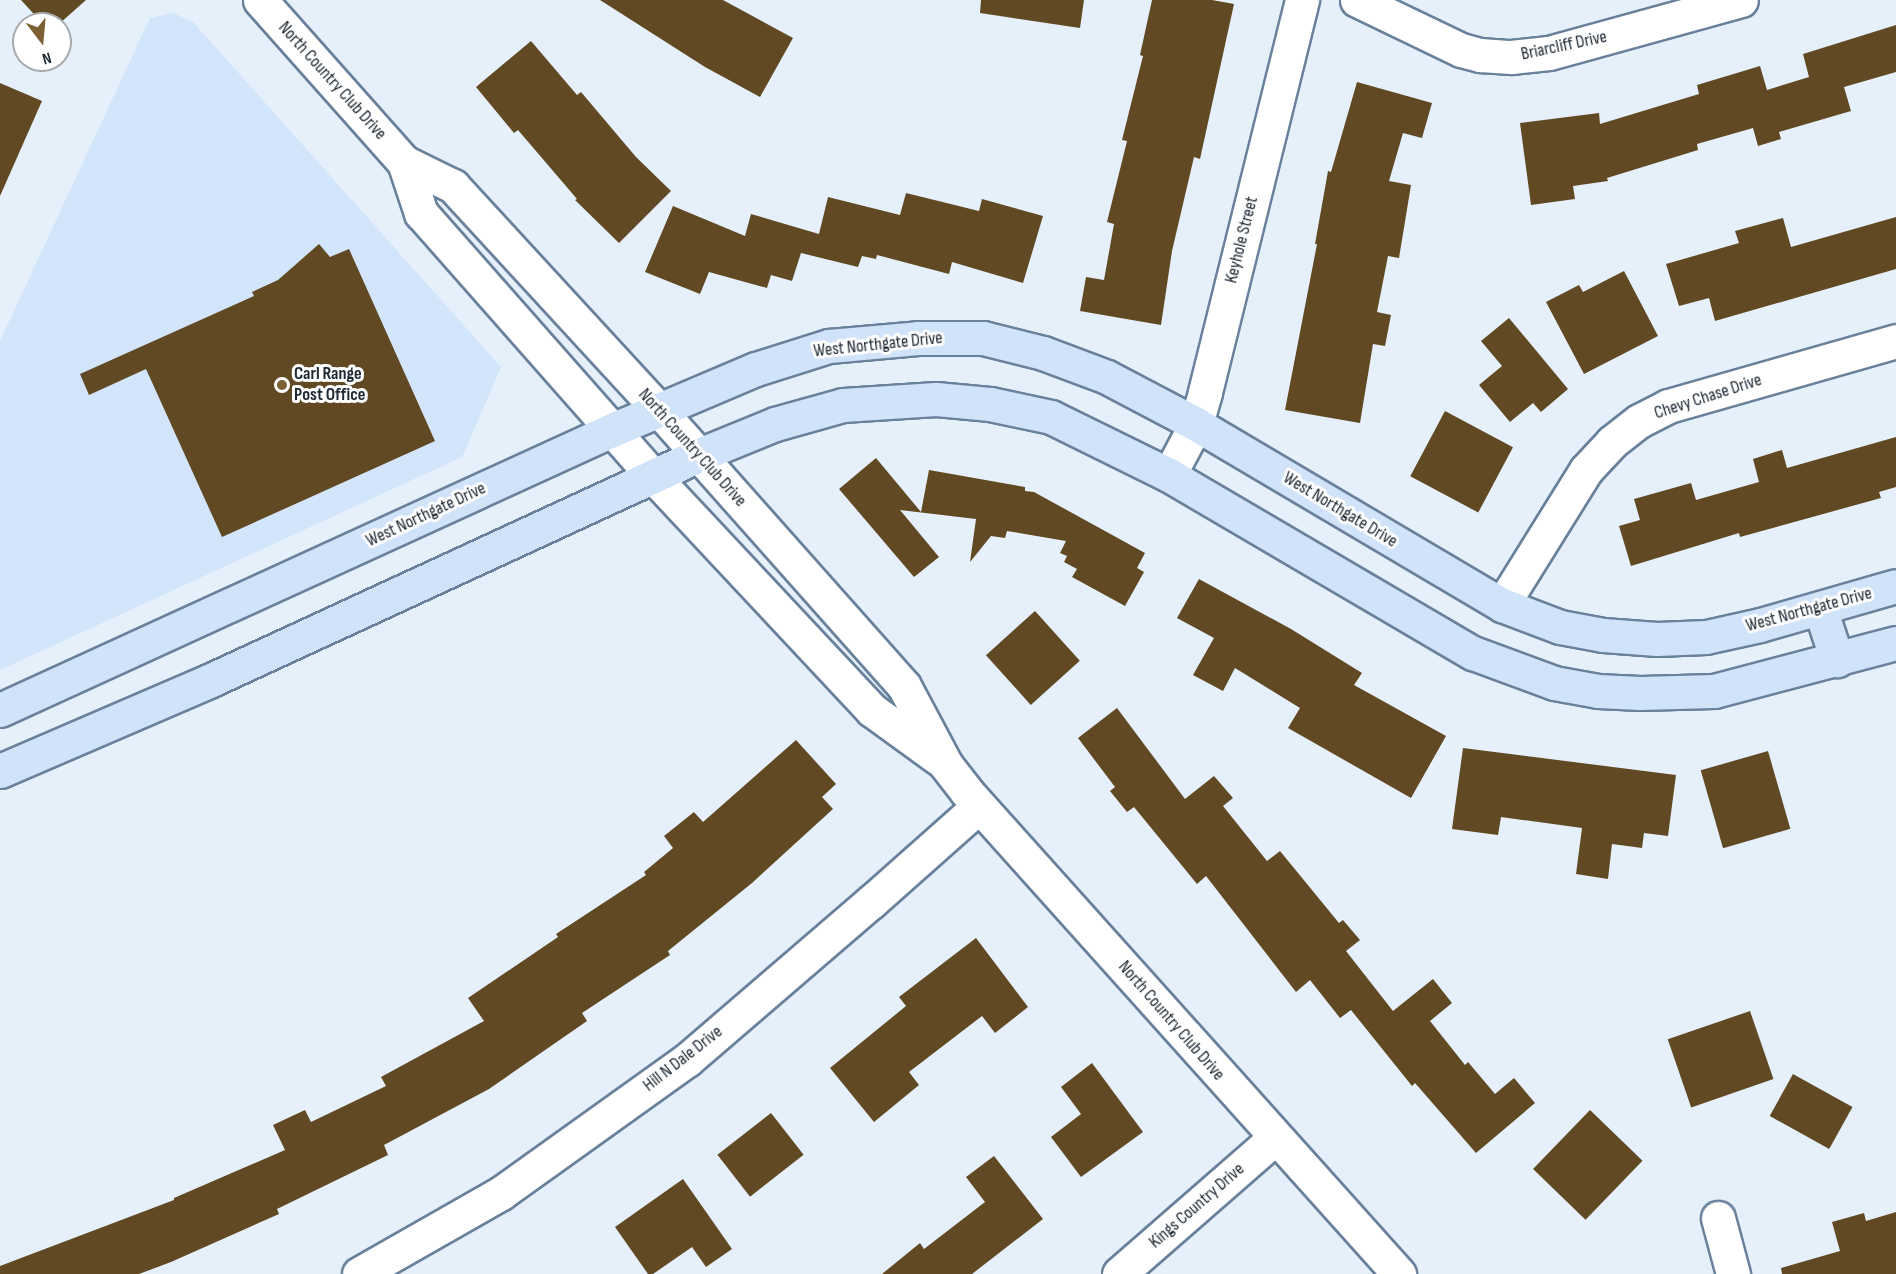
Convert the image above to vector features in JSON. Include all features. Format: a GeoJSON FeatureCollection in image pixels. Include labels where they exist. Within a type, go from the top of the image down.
{"type":"FeatureCollection","features":[{"type":"Feature","properties":{"kind":"main road","name":"West Northgate Drive"},"geometry":{"type":"LineString","coordinates":[[0,710],[658,409],[756,369],[830,346],[918,338],[982,338],[1043,352],[1107,377],[1196,424],[1502,605],[1560,627],[1603,635],[1657,639],[1706,637],[1896,586]]}},
{"type":"Feature","properties":{"kind":"main road"},"geometry":{"type":"LineString","coordinates":[[0,771],[211,680],[699,455],[808,412],[843,405],[936,399],[990,404],[1051,417],[1170,475],[1473,653],[1554,683],[1598,691],[1640,693],[1714,691],[1896,643]]}},
{"type":"Feature","properties":{"kind":"main road"},"geometry":{"type":"LineString","coordinates":[[1820,608],[1837,660]]}},
{"type":"Feature","properties":{"kind":"street","name":"North Country Club Drive"},"geometry":{"type":"LineString","coordinates":[[260,0],[404,162],[453,186],[658,409],[904,686],[946,765],[979,806],[1399,1274]]}},
{"type":"Feature","properties":{"kind":"street","name":"Keyhole Street"},"geometry":{"type":"LineString","coordinates":[[1170,475],[1196,424],[1302,0]]}},
{"type":"Feature","properties":{"kind":"street","name":"Briarcliff Drive"},"geometry":{"type":"LineString","coordinates":[[1357,0],[1461,50],[1480,55],[1511,57],[1548,53],[1742,0]]}},
{"type":"Feature","properties":{"kind":"street","name":"North Country Club Drive"},"geometry":{"type":"LineString","coordinates":[[404,162],[421,213],[653,476],[872,710],[946,765]]}},
{"type":"Feature","properties":{"kind":"street","name":"Chevy Chase Drive"},"geometry":{"type":"LineString","coordinates":[[1502,605],[1586,470],[1612,442],[1639,421],[1668,406],[1896,341]]}},
{"type":"Feature","properties":{"kind":"street","name":"Hill N Dale Drive"},"geometry":{"type":"LineString","coordinates":[[359,1274],[501,1193],[687,1060],[871,903],[979,806]]}},
{"type":"Feature","properties":{"kind":"street","name":"Kings Country Drive"},"geometry":{"type":"LineString","coordinates":[[1119,1274],[1275,1138]]}},
{"type":"Feature","properties":{"kind":"street"},"geometry":{"type":"LineString","coordinates":[[1718,1218],[1733,1274]]}},
{"type":"Feature","properties":{"kind":"shaded area"},"geometry":{"type":"Polygon","coordinates":[[[173,13],[193,22],[501,367],[462,457],[0,670],[0,341],[150,18],[173,13]]]}},
{"type":"Feature","properties":{"kind":"building"},"geometry":{"type":"Polygon","coordinates":[[[21,0],[86,0],[72,12],[32,12],[21,0]]]}},
{"type":"Feature","properties":{"kind":"building"},"geometry":{"type":"Polygon","coordinates":[[[600,0],[723,0],[793,38],[760,97],[705,67],[600,0]]]}},
{"type":"Feature","properties":{"kind":"building"},"geometry":{"type":"Polygon","coordinates":[[[981,0],[1084,0],[1080,28],[980,13],[981,0]]]}},
{"type":"Feature","properties":{"kind":"building"},"geometry":{"type":"Polygon","coordinates":[[[1152,0],[1212,0],[1234,4],[1200,159],[1194,157],[1172,251],[1161,325],[1080,311],[1086,277],[1104,280],[1114,224],[1107,222],[1127,141],[1122,140],[1143,56],[1140,55],[1152,0]]]}},
{"type":"Feature","properties":{"kind":"building"},"geometry":{"type":"Polygon","coordinates":[[[1896,25],[1896,72],[1844,87],[1851,111],[1779,132],[1781,139],[1758,146],[1753,128],[1697,144],[1698,150],[1607,178],[1608,181],[1573,186],[1575,199],[1531,205],[1520,123],[1599,113],[1600,124],[1699,94],[1697,85],[1760,66],[1767,90],[1809,77],[1803,54],[1896,25]]]}},
{"type":"Feature","properties":{"kind":"building"},"geometry":{"type":"Polygon","coordinates":[[[531,41],[577,95],[581,92],[636,157],[671,191],[619,243],[575,200],[577,199],[518,130],[514,133],[476,87],[531,41]]]}},
{"type":"Feature","properties":{"kind":"building"},"geometry":{"type":"Polygon","coordinates":[[[1357,82],[1432,103],[1422,138],[1403,133],[1389,181],[1411,185],[1399,258],[1388,256],[1377,312],[1391,315],[1385,346],[1373,344],[1360,423],[1285,410],[1317,244],[1315,244],[1328,171],[1331,172],[1357,82]]]}},
{"type":"Feature","properties":{"kind":"building"},"geometry":{"type":"Polygon","coordinates":[[[0,83],[42,101],[0,196],[0,83]]]}},
{"type":"Feature","properties":{"kind":"building"},"geometry":{"type":"Polygon","coordinates":[[[906,193],[979,211],[982,199],[1043,216],[1023,283],[952,262],[949,274],[877,255],[876,259],[862,256],[858,267],[801,253],[792,281],[771,275],[767,288],[709,272],[700,294],[645,272],[673,206],[745,236],[751,214],[819,234],[828,197],[900,215],[906,193]]]}},
{"type":"Feature","properties":{"kind":"building"},"geometry":{"type":"Polygon","coordinates":[[[1896,217],[1896,269],[1715,321],[1709,298],[1679,306],[1666,264],[1739,243],[1735,231],[1783,218],[1791,247],[1896,217]]]}},
{"type":"Feature","properties":{"kind":"building","name":"Carl Range Post Office"},"geometry":{"type":"Polygon","coordinates":[[[319,244],[330,257],[349,249],[435,441],[222,537],[146,369],[89,395],[80,374],[254,296],[252,292],[278,280],[319,244]]]}},
{"type":"Feature","properties":{"kind":"building"},"geometry":{"type":"Polygon","coordinates":[[[1624,271],[1658,336],[1584,374],[1546,302],[1579,285],[1583,292],[1624,271]]]}},
{"type":"Feature","properties":{"kind":"building"},"geometry":{"type":"Polygon","coordinates":[[[1509,318],[1568,389],[1541,412],[1533,403],[1510,422],[1479,385],[1502,366],[1481,341],[1509,318]]]}},
{"type":"Feature","properties":{"kind":"building"},"geometry":{"type":"Polygon","coordinates":[[[1445,411],[1513,447],[1478,512],[1410,476],[1445,411]]]}},
{"type":"Feature","properties":{"kind":"building"},"geometry":{"type":"Polygon","coordinates":[[[1896,437],[1896,487],[1879,492],[1881,498],[1740,537],[1739,533],[1631,566],[1619,526],[1640,520],[1634,499],[1691,483],[1696,500],[1759,482],[1753,459],[1782,450],[1787,468],[1896,437]]]}},
{"type":"Feature","properties":{"kind":"building"},"geometry":{"type":"Polygon","coordinates":[[[876,458],[921,512],[929,470],[1025,487],[1025,491],[1034,492],[1145,553],[1137,568],[1144,572],[1125,606],[1072,577],[1077,569],[1064,562],[1067,556],[1060,553],[1066,541],[1007,531],[1005,538],[991,536],[970,562],[976,519],[900,510],[939,557],[914,577],[839,489],[876,458]]]}},
{"type":"Feature","properties":{"kind":"building"},"geometry":{"type":"Polygon","coordinates":[[[1199,579],[1291,629],[1362,673],[1354,685],[1446,736],[1411,798],[1288,728],[1300,708],[1235,668],[1223,691],[1193,675],[1214,638],[1177,618],[1199,579]]]}},
{"type":"Feature","properties":{"kind":"building"},"geometry":{"type":"Polygon","coordinates":[[[1035,611],[1080,661],[1031,705],[986,655],[1035,611]]]}},
{"type":"Feature","properties":{"kind":"building"},"geometry":{"type":"Polygon","coordinates":[[[1117,708],[1185,799],[1214,776],[1233,798],[1223,806],[1267,861],[1280,851],[1339,923],[1343,920],[1360,940],[1346,951],[1393,1011],[1433,979],[1452,1003],[1430,1021],[1465,1065],[1468,1062],[1495,1094],[1514,1078],[1535,1103],[1476,1153],[1415,1083],[1412,1086],[1351,1010],[1340,1018],[1310,980],[1296,992],[1206,876],[1197,884],[1134,807],[1127,812],[1110,791],[1115,787],[1078,738],[1117,708]]]}},
{"type":"Feature","properties":{"kind":"building"},"geometry":{"type":"Polygon","coordinates":[[[796,740],[836,784],[822,797],[833,809],[752,883],[668,951],[670,955],[582,1013],[587,1021],[489,1089],[384,1145],[388,1155],[277,1209],[279,1214],[171,1262],[139,1274],[0,1274],[0,1266],[174,1200],[174,1198],[285,1150],[273,1125],[305,1110],[311,1122],[386,1086],[381,1077],[484,1021],[468,998],[558,937],[556,934],[646,875],[644,872],[673,848],[664,836],[694,812],[703,822],[796,740]]]}},
{"type":"Feature","properties":{"kind":"building"},"geometry":{"type":"Polygon","coordinates":[[[1463,748],[1676,775],[1668,836],[1644,833],[1642,848],[1612,844],[1608,879],[1576,874],[1582,828],[1501,817],[1498,835],[1452,829],[1463,748]]]}},
{"type":"Feature","properties":{"kind":"building"},"geometry":{"type":"Polygon","coordinates":[[[1768,751],[1790,829],[1723,848],[1701,770],[1768,751]]]}},
{"type":"Feature","properties":{"kind":"building"},"geometry":{"type":"Polygon","coordinates":[[[976,938],[1028,1007],[995,1033],[982,1016],[909,1072],[919,1085],[874,1122],[830,1068],[906,1006],[899,997],[976,938]]]}},
{"type":"Feature","properties":{"kind":"building"},"geometry":{"type":"Polygon","coordinates":[[[1750,1011],[1773,1079],[1691,1107],[1668,1039],[1750,1011]]]}},
{"type":"Feature","properties":{"kind":"building"},"geometry":{"type":"Polygon","coordinates":[[[1092,1063],[1143,1132],[1081,1177],[1051,1137],[1081,1114],[1061,1087],[1092,1063]]]}},
{"type":"Feature","properties":{"kind":"building"},"geometry":{"type":"Polygon","coordinates":[[[1793,1074],[1852,1107],[1829,1149],[1770,1116],[1793,1074]]]}},
{"type":"Feature","properties":{"kind":"building"},"geometry":{"type":"Polygon","coordinates":[[[1590,1110],[1643,1161],[1586,1220],[1533,1169],[1590,1110]]]}},
{"type":"Feature","properties":{"kind":"building"},"geometry":{"type":"Polygon","coordinates":[[[771,1113],[804,1155],[750,1197],[717,1155],[771,1113]]]}},
{"type":"Feature","properties":{"kind":"building"},"geometry":{"type":"Polygon","coordinates":[[[994,1156],[1043,1219],[972,1274],[882,1274],[920,1243],[924,1249],[985,1202],[966,1177],[994,1156]]]}},
{"type":"Feature","properties":{"kind":"building"},"geometry":{"type":"Polygon","coordinates":[[[683,1179],[732,1249],[706,1267],[692,1247],[653,1274],[648,1274],[615,1227],[683,1179]]]}},
{"type":"Feature","properties":{"kind":"building"},"geometry":{"type":"Polygon","coordinates":[[[1896,1212],[1896,1274],[1782,1274],[1781,1268],[1840,1251],[1832,1222],[1864,1213],[1866,1221],[1896,1212]]]}},
{"type":"Feature","properties":{"kind":"place","name":"Carl Range Post Office"},"geometry":{"type":"Point","coordinates":[282,385]}}]}
